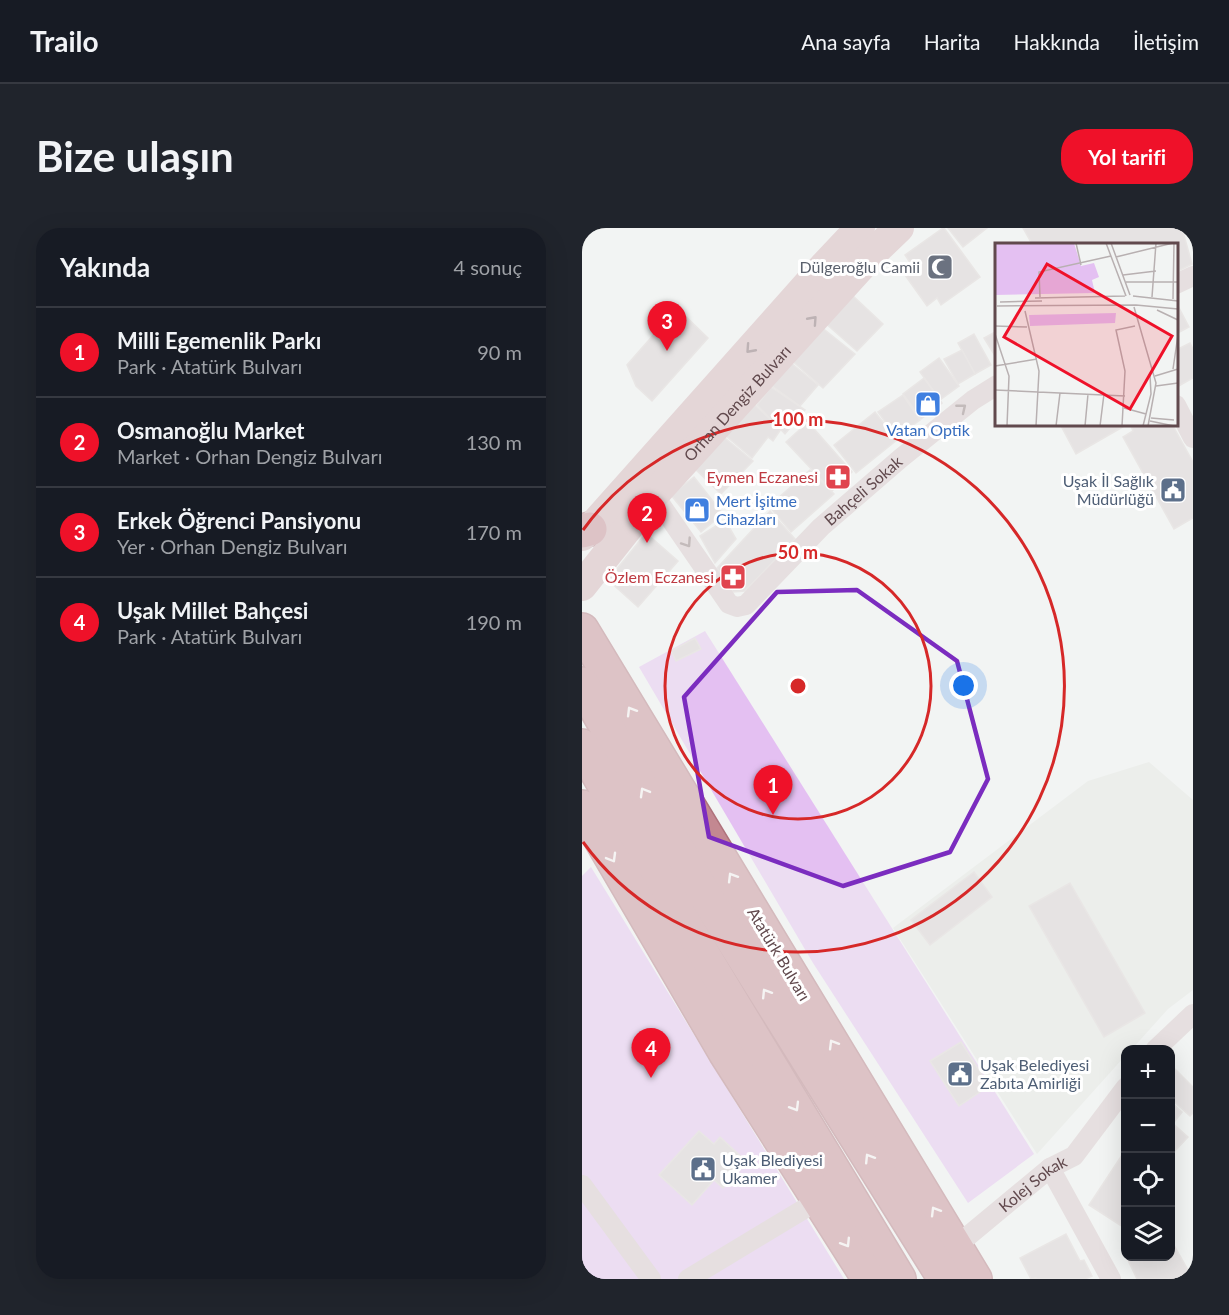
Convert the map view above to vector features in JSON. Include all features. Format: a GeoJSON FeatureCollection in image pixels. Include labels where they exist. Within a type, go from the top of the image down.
{"type":"FeatureCollection","features":[{"type":"Feature","properties":{"kind":"highway","name":"Atatürk Bulvarı"},"geometry":{"type":"LineString","coordinates":[[582,630],[975,1279]]}},
{"type":"Feature","properties":{"kind":"highway","name":"Atatürk Bulvarı"},"geometry":{"type":"LineString","coordinates":[[582,684],[706,897],[945,1279]]}},
{"type":"Feature","properties":{"kind":"highway"},"geometry":{"type":"LineString","coordinates":[[582,746],[678,913],[898,1279]]}},
{"type":"Feature","properties":{"kind":"highway"},"geometry":{"type":"LineString","coordinates":[[582,807],[725,1052],[869,1279]]}},
{"type":"Feature","properties":{"kind":"main road","name":"Orhan Dengiz Bulvarı"},"geometry":{"type":"LineString","coordinates":[[585,532],[860,228]]}},
{"type":"Feature","properties":{"kind":"main road","name":"Orhan Dengiz Bulvarı"},"geometry":{"type":"LineString","coordinates":[[582,586],[654,495],[876,250],[899,228]]}},
{"type":"Feature","properties":{"kind":"street"},"geometry":{"type":"LineString","coordinates":[[1178,283],[1193,276]]}},
{"type":"Feature","properties":{"kind":"street","name":"Bahçeli Sokak"},"geometry":{"type":"LineString","coordinates":[[654,495],[729,604],[737,607],[746,605],[830,519],[973,400],[995,387]]}},
{"type":"Feature","properties":{"kind":"street"},"geometry":{"type":"LineString","coordinates":[[1178,409],[1193,438]]}},
{"type":"Feature","properties":{"kind":"street"},"geometry":{"type":"LineString","coordinates":[[1160,1045],[1193,1014]]}},
{"type":"Feature","properties":{"kind":"street","name":"Kolej Sokak"},"geometry":{"type":"LineString","coordinates":[[956,1246],[1050,1168],[1074,1156],[1121,1092]]}},
{"type":"Feature","properties":{"kind":"street"},"geometry":{"type":"LineString","coordinates":[[1050,1168],[1111,1279]]}},
{"type":"Feature","properties":{"kind":"street"},"geometry":{"type":"LineString","coordinates":[[582,1185],[651,1279]]}},
{"type":"Feature","properties":{"kind":"street"},"geometry":{"type":"LineString","coordinates":[[688,1279],[819,1200]]}},
{"type":"Feature","properties":{"kind":"highlighted area"},"geometry":{"type":"Polygon","coordinates":[[[857,590],[957,661],[988,779],[950,852],[843,886],[709,837],[684,697],[777,592],[857,590]]]}},
{"type":"Feature","properties":{"kind":"shaded area"},"geometry":{"type":"Polygon","coordinates":[[[705,631],[1034,1154],[968,1203],[813,963],[639,667],[705,631]]]}},
{"type":"Feature","properties":{"kind":"shaded area"},"geometry":{"type":"Polygon","coordinates":[[[1149,762],[1193,800],[1193,990],[1168,1009],[1136,1045],[1121,1045],[1121,1060],[1037,1154],[893,928],[1088,781],[1149,762]]]}},
{"type":"Feature","properties":{"kind":"shaded area"},"geometry":{"type":"Polygon","coordinates":[[[591,867],[844,1279],[582,1279],[582,876],[591,867]]]}},
{"type":"Feature","properties":{"kind":"building","name":"Dülgeroğlu Camii"},"geometry":{"type":"Polygon","coordinates":[[[943,228],[980,277],[941,305],[937,298],[927,306],[902,271],[911,264],[905,255],[943,228]]]}},
{"type":"Feature","properties":{"kind":"building"},"geometry":{"type":"Polygon","coordinates":[[[948,228],[987,228],[963,247],[948,228]]]}},
{"type":"Feature","properties":{"kind":"building"},"geometry":{"type":"Polygon","coordinates":[[[1023,228],[1182,228],[1192,264],[1178,271],[1178,243],[1031,243],[1023,228]]]}},
{"type":"Feature","properties":{"kind":"building"},"geometry":{"type":"Polygon","coordinates":[[[851,294],[883,324],[857,351],[824,322],[851,294]]]}},
{"type":"Feature","properties":{"kind":"building"},"geometry":{"type":"Polygon","coordinates":[[[1178,306],[1189,327],[1178,333],[1178,306]]]}},
{"type":"Feature","properties":{"kind":"building"},"geometry":{"type":"Polygon","coordinates":[[[677,308],[708,338],[652,401],[636,386],[627,365],[677,308]]]}},
{"type":"Feature","properties":{"kind":"building"},"geometry":{"type":"Polygon","coordinates":[[[820,326],[855,354],[823,388],[790,359],[820,326]]]}},
{"type":"Feature","properties":{"kind":"building"},"geometry":{"type":"Polygon","coordinates":[[[995,332],[995,356],[984,338],[995,332]]]}},
{"type":"Feature","properties":{"kind":"building"},"geometry":{"type":"Polygon","coordinates":[[[974,334],[991,365],[975,374],[958,343],[974,334]]]}},
{"type":"Feature","properties":{"kind":"building"},"geometry":{"type":"Polygon","coordinates":[[[1190,343],[1193,349],[1193,378],[1178,386],[1178,349],[1190,343]]]}},
{"type":"Feature","properties":{"kind":"building"},"geometry":{"type":"Polygon","coordinates":[[[962,350],[975,374],[958,384],[944,359],[962,350]]]}},
{"type":"Feature","properties":{"kind":"building"},"geometry":{"type":"Polygon","coordinates":[[[939,358],[959,386],[940,400],[920,372],[939,358]]]}},
{"type":"Feature","properties":{"kind":"building"},"geometry":{"type":"Polygon","coordinates":[[[790,362],[818,385],[800,406],[772,386],[790,362]]]}},
{"type":"Feature","properties":{"kind":"building"},"geometry":{"type":"Polygon","coordinates":[[[924,378],[942,403],[921,419],[903,394],[924,378]]]}},
{"type":"Feature","properties":{"kind":"building"},"geometry":{"type":"Polygon","coordinates":[[[771,387],[805,410],[785,434],[757,405],[771,387]]]}},
{"type":"Feature","properties":{"kind":"building"},"geometry":{"type":"Polygon","coordinates":[[[903,395],[920,420],[896,437],[878,412],[903,395]]]}},
{"type":"Feature","properties":{"kind":"building"},"geometry":{"type":"Polygon","coordinates":[[[755,405],[781,429],[773,441],[768,437],[752,458],[726,436],[755,405]]]}},
{"type":"Feature","properties":{"kind":"building"},"geometry":{"type":"Polygon","coordinates":[[[875,412],[897,440],[856,473],[834,445],[875,412]]]}},
{"type":"Feature","properties":{"kind":"building"},"geometry":{"type":"Polygon","coordinates":[[[808,422],[852,472],[832,491],[786,442],[808,422]]]}},
{"type":"Feature","properties":{"kind":"building","name":"Uşak İl Sağlık Müdürlüğü"},"geometry":{"type":"Polygon","coordinates":[[[1061,426],[1125,426],[1076,454],[1061,426]]]}},
{"type":"Feature","properties":{"kind":"building","name":"Uşak İl Sağlık Müdürlüğü"},"geometry":{"type":"Polygon","coordinates":[[[1131,426],[1173,426],[1193,462],[1193,518],[1174,529],[1123,437],[1133,431],[1131,426]]]}},
{"type":"Feature","properties":{"kind":"building"},"geometry":{"type":"Polygon","coordinates":[[[725,438],[753,461],[721,494],[693,467],[725,438]]]}},
{"type":"Feature","properties":{"kind":"building"},"geometry":{"type":"Polygon","coordinates":[[[810,470],[834,494],[791,532],[769,506],[810,470]]]}},
{"type":"Feature","properties":{"kind":"building"},"geometry":{"type":"Polygon","coordinates":[[[694,477],[723,514],[701,532],[671,495],[694,477]]]}},
{"type":"Feature","properties":{"kind":"building"},"geometry":{"type":"Polygon","coordinates":[[[770,511],[795,539],[745,591],[733,592],[717,568],[770,511]]]}},
{"type":"Feature","properties":{"kind":"building"},"geometry":{"type":"Polygon","coordinates":[[[725,520],[736,539],[715,563],[700,536],[725,520]]]}},
{"type":"Feature","properties":{"kind":"building"},"geometry":{"type":"Polygon","coordinates":[[[646,533],[678,561],[638,607],[608,580],[646,533]]]}},
{"type":"Feature","properties":{"kind":"building"},"geometry":{"type":"Polygon","coordinates":[[[695,638],[701,649],[676,661],[671,651],[695,638]]]}},
{"type":"Feature","properties":{"kind":"building"},"geometry":{"type":"Polygon","coordinates":[[[974,872],[992,897],[930,945],[911,920],[974,872]]]}},
{"type":"Feature","properties":{"kind":"building"},"geometry":{"type":"Polygon","coordinates":[[[1070,883],[1145,1013],[1104,1037],[1029,906],[1070,883]]]}},
{"type":"Feature","properties":{"kind":"building","name":"Uşak Belediyesi Zabıta Amirliği"},"geometry":{"type":"Polygon","coordinates":[[[961,1042],[989,1086],[959,1106],[930,1061],[961,1042]]]}},
{"type":"Feature","properties":{"kind":"building"},"geometry":{"type":"Polygon","coordinates":[[[1175,1069],[1193,1087],[1193,1113],[1190,1116],[1175,1102],[1175,1069]]]}},
{"type":"Feature","properties":{"kind":"building"},"geometry":{"type":"Polygon","coordinates":[[[1175,1106],[1182,1112],[1175,1121],[1175,1106]]]}},
{"type":"Feature","properties":{"kind":"building"},"geometry":{"type":"Polygon","coordinates":[[[1175,1125],[1188,1137],[1175,1151],[1175,1125]]]}},
{"type":"Feature","properties":{"kind":"building","name":"Uşak Blediyesi Ukamer"},"geometry":{"type":"Polygon","coordinates":[[[699,1131],[714,1144],[720,1137],[747,1162],[723,1188],[714,1180],[692,1205],[659,1175],[699,1131]]]}},
{"type":"Feature","properties":{"kind":"building"},"geometry":{"type":"Polygon","coordinates":[[[1121,1157],[1121,1226],[1089,1205],[1121,1157]]]}},
{"type":"Feature","properties":{"kind":"building"},"geometry":{"type":"Polygon","coordinates":[[[1066,1234],[1080,1261],[1084,1260],[1092,1276],[1085,1279],[1031,1279],[1020,1258],[1066,1234]]]}},
{"type":"Feature","properties":{"kind":"building"},"geometry":{"type":"Polygon","coordinates":[[[1175,1247],[1193,1279],[1137,1279],[1128,1261],[1175,1261],[1175,1247]]]}},
{"type":"Feature","properties":{"kind":"place","name":"Dülgeroğlu Camii"},"geometry":{"type":"Point","coordinates":[940,267]}},
{"type":"Feature","properties":{"kind":"place","name":"Erkek Öğrenci Pansiyonu"},"geometry":{"type":"Point","coordinates":[667,351]}},
{"type":"Feature","properties":{"kind":"place","name":"Vatan Optik"},"geometry":{"type":"Point","coordinates":[928,404]}},
{"type":"Feature","properties":{"kind":"place","name":"Eymen Eczanesi"},"geometry":{"type":"Point","coordinates":[838,477]}},
{"type":"Feature","properties":{"kind":"place","name":"Uşak İl Sağlık Müdürlüğü"},"geometry":{"type":"Point","coordinates":[1173,490]}},
{"type":"Feature","properties":{"kind":"place","name":"Mert İşitme Cihazları"},"geometry":{"type":"Point","coordinates":[697,510]}},
{"type":"Feature","properties":{"kind":"place","name":"Osmanoğlu Market"},"geometry":{"type":"Point","coordinates":[647,543]}},
{"type":"Feature","properties":{"kind":"place","name":"Özlem Eczanesi"},"geometry":{"type":"Point","coordinates":[733,577]}},
{"type":"Feature","properties":{"kind":"place","name":"Milli Egemenlik Parkı"},"geometry":{"type":"Point","coordinates":[773,815]}},
{"type":"Feature","properties":{"kind":"place","name":"Uşak Belediyesi Zabıta Amirliği"},"geometry":{"type":"Point","coordinates":[960,1074]}},
{"type":"Feature","properties":{"kind":"place","name":"Uşak Millet Bahçesi"},"geometry":{"type":"Point","coordinates":[651,1078]}},
{"type":"Feature","properties":{"kind":"place","name":"Uşak Blediyesi Ukamer"},"geometry":{"type":"Point","coordinates":[703,1169]}}]}
